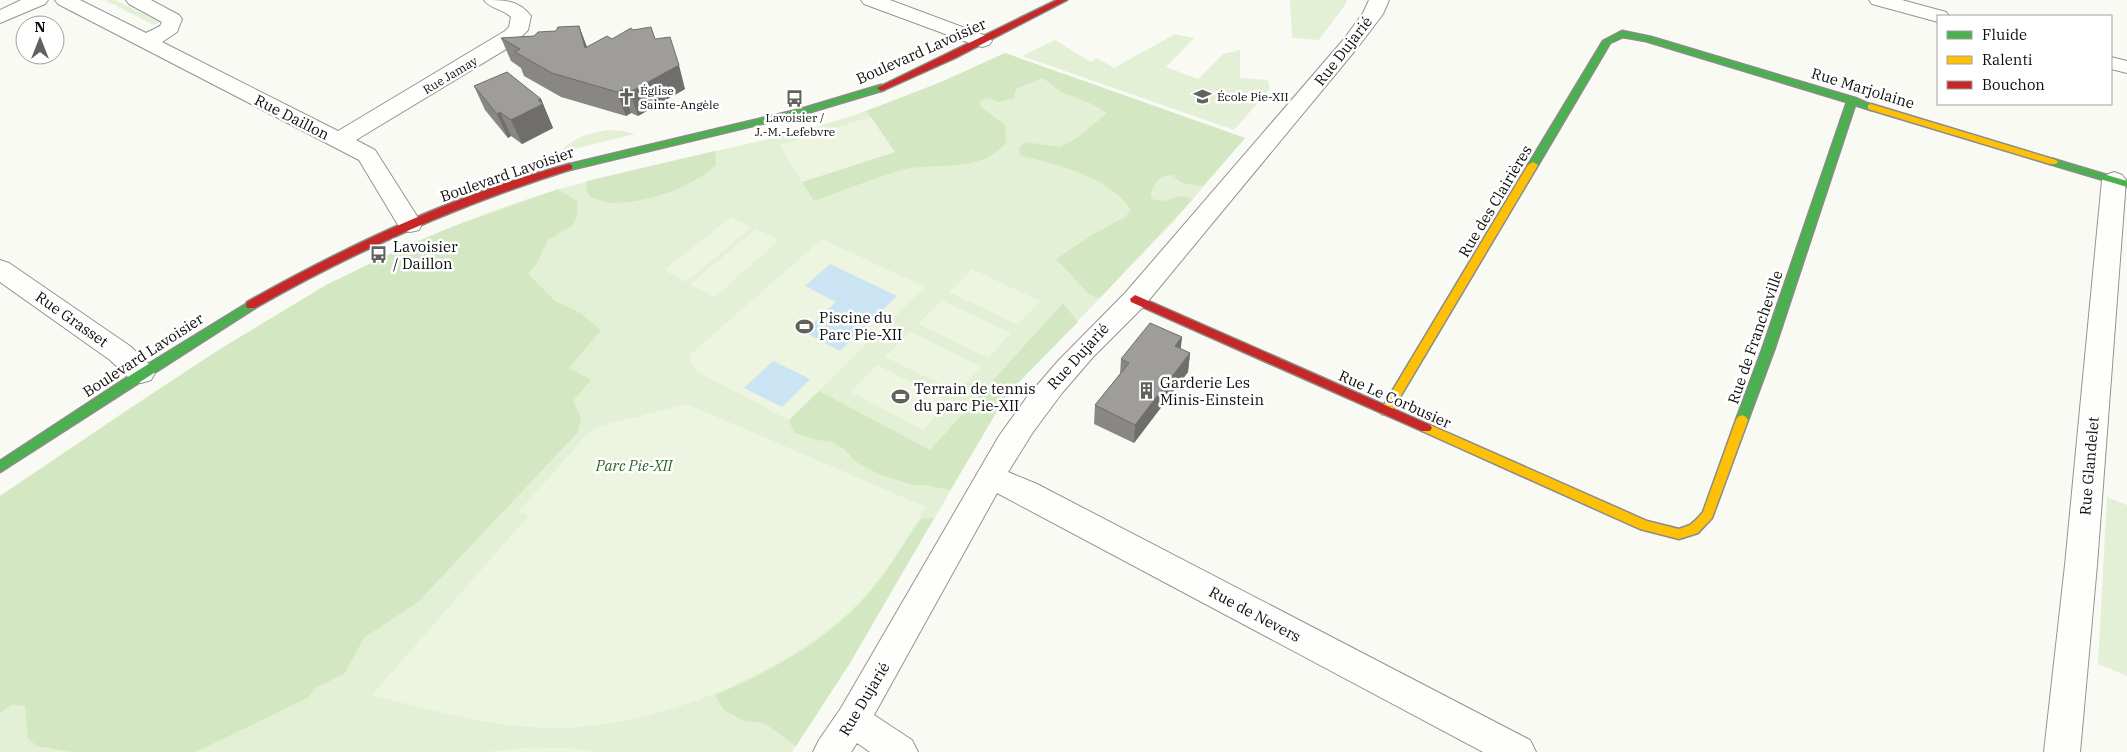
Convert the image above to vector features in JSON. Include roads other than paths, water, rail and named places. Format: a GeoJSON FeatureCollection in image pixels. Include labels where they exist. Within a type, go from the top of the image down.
{"type":"FeatureCollection","features":[{"type":"Feature","properties":{"kind":"street"},"geometry":{"type":"LineString","coordinates":[[0,17],[38,0]]}},
{"type":"Feature","properties":{"kind":"street","name":"Rue Daillon"},"geometry":{"type":"LineString","coordinates":[[65,0],[367,156],[381,175],[410,224]]}},
{"type":"Feature","properties":{"kind":"street"},"geometry":{"type":"LineString","coordinates":[[136,0],[172,19],[171,26],[167,31],[146,41]]}},
{"type":"Feature","properties":{"kind":"street","name":"Rue Jamay"},"geometry":{"type":"LineString","coordinates":[[338,141],[516,34],[521,24],[521,16],[513,8],[494,0]]}},
{"type":"Feature","properties":{"kind":"street"},"geometry":{"type":"LineString","coordinates":[[871,0],[982,41]]}},
{"type":"Feature","properties":{"kind":"street","name":"Boulevard Lavoisier"},"geometry":{"type":"LineString","coordinates":[[0,467],[141,373],[280,287],[330,260],[410,224],[554,172],[603,158],[768,121],[883,87],[982,41],[1063,0]]}},
{"type":"Feature","properties":{"kind":"street","name":"Rue Dujarié"},"geometry":{"type":"LineString","coordinates":[[831,752],[853,720],[991,478],[1032,410],[1052,384],[1109,322],[1135,299],[1351,43],[1373,14],[1380,0]]}},
{"type":"Feature","properties":{"kind":"street"},"geometry":{"type":"LineString","coordinates":[[1879,0],[1937,15]]}},
{"type":"Feature","properties":{"kind":"street","name":"Rue des Clairières"},"geometry":{"type":"LineString","coordinates":[[1386,412],[1607,41],[1612,37],[1622,34],[1648,39]]}},
{"type":"Feature","properties":{"kind":"street","name":"Rue Marjolaine"},"geometry":{"type":"LineString","coordinates":[[1648,39],[2120,182]]}},
{"type":"Feature","properties":{"kind":"street"},"geometry":{"type":"LineString","coordinates":[[2112,63],[2127,67]]}},
{"type":"Feature","properties":{"kind":"street","name":"Rue de Francheville"},"geometry":{"type":"LineString","coordinates":[[1644,525],[1668,534],[1686,534],[1701,526],[1708,514],[1768,350],[1852,100]]}},
{"type":"Feature","properties":{"kind":"street","name":"Rue Glandelet"},"geometry":{"type":"LineString","coordinates":[[2062,752],[2120,182]]}},
{"type":"Feature","properties":{"kind":"street","name":"Rue Grasset"},"geometry":{"type":"LineString","coordinates":[[2,274],[120,353],[141,373]]}},
{"type":"Feature","properties":{"kind":"street","name":"Rue Le Corbusier"},"geometry":{"type":"LineString","coordinates":[[1135,299],[1644,525]]}},
{"type":"Feature","properties":{"kind":"street","name":"Rue de Nevers"},"geometry":{"type":"LineString","coordinates":[[991,478],[1026,493],[1518,752]]}},
{"type":"Feature","properties":{"kind":"street"},"geometry":{"type":"LineString","coordinates":[[853,720],[900,752]]}},
{"type":"Feature","properties":{"kind":"water"},"geometry":{"type":"Polygon","coordinates":[[[830,264],[897,296],[840,351],[804,332],[836,302],[805,286],[830,264]]]}},
{"type":"Feature","properties":{"kind":"water"},"geometry":{"type":"Polygon","coordinates":[[[773,361],[810,379],[782,407],[744,388],[773,361]]]}},
{"type":"Feature","properties":{"kind":"place","name":"École Pie-XII"},"geometry":{"type":"Point","coordinates":[1203,96]}},
{"type":"Feature","properties":{"kind":"place","name":"Église Sainte-Angèle"},"geometry":{"type":"Point","coordinates":[626,97]}},
{"type":"Feature","properties":{"kind":"place","name":"Lavoisier / J.-M.-Lefebvre"},"geometry":{"type":"Point","coordinates":[795,98]}},
{"type":"Feature","properties":{"kind":"place","name":"Lavoisier / Daillon"},"geometry":{"type":"Point","coordinates":[379,255]}},
{"type":"Feature","properties":{"kind":"place","name":"Piscine du Parc Pie-XII"},"geometry":{"type":"Point","coordinates":[805,326]}},
{"type":"Feature","properties":{"kind":"place","name":"Garderie Les Minis-Einstein"},"geometry":{"type":"Point","coordinates":[1146,391]}},
{"type":"Feature","properties":{"kind":"place","name":"Terrain de tennis du parc Pie-XII"},"geometry":{"type":"Point","coordinates":[900,397]}},
{"type":"Feature","properties":{"kind":"park label","name":"Parc Pie-XII"},"geometry":{"type":"Point","coordinates":[634,465]}}]}
